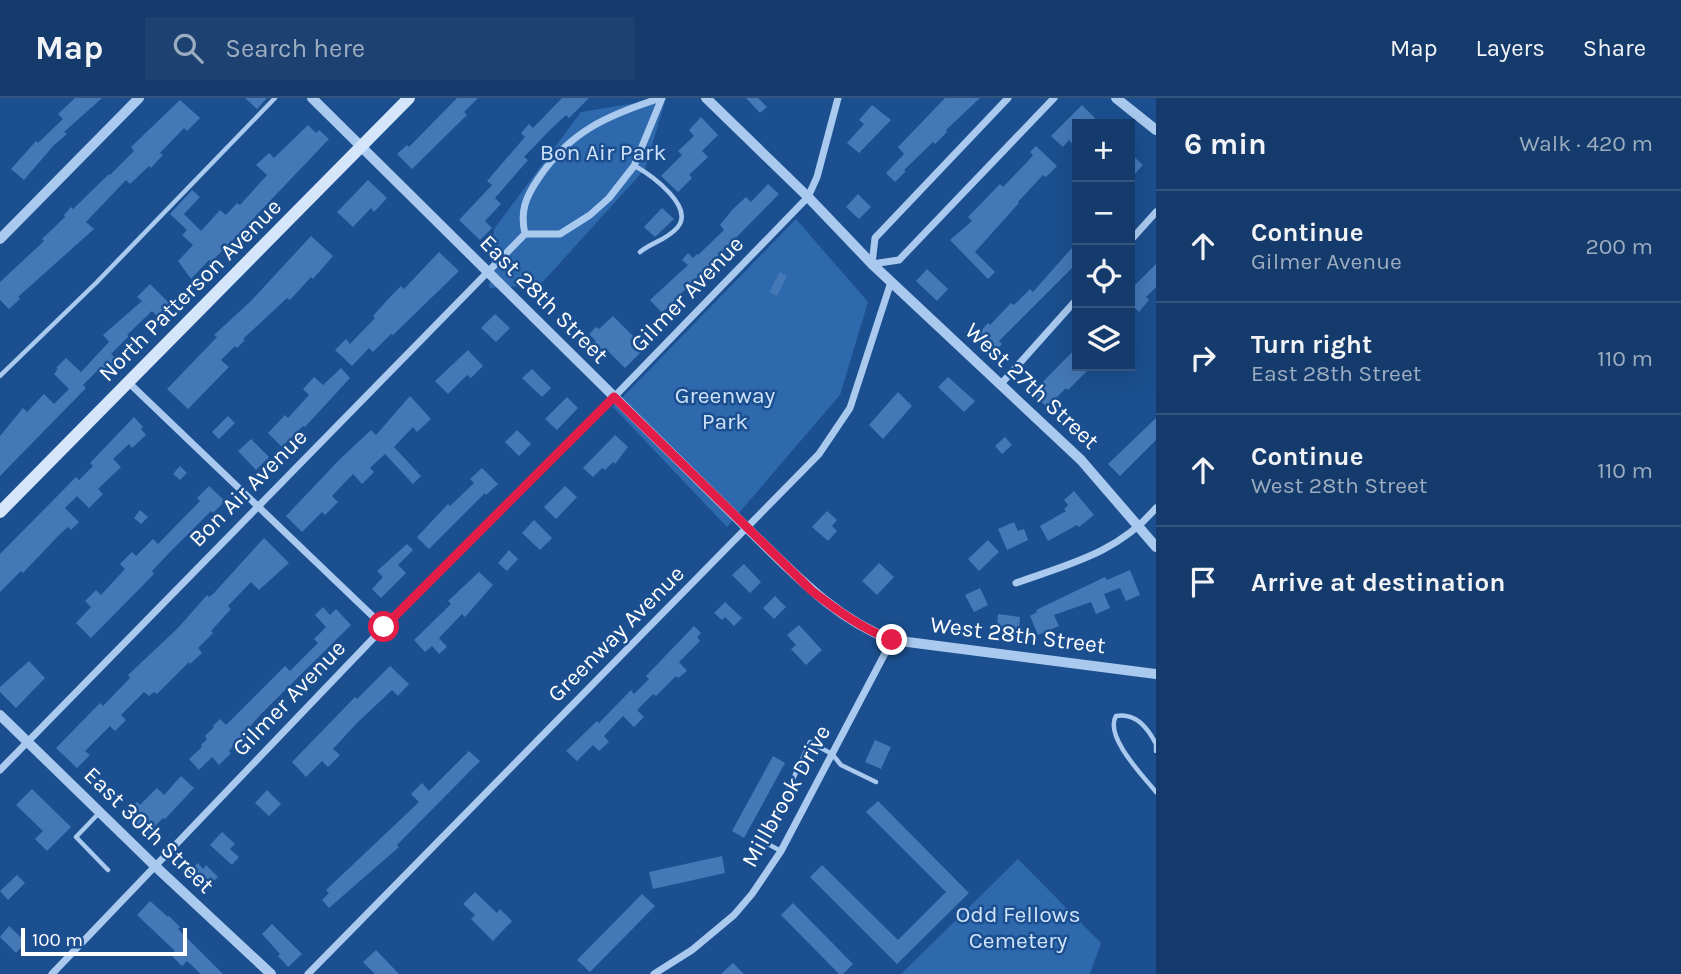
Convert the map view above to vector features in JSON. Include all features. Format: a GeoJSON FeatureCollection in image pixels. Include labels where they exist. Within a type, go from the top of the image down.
{"type":"FeatureCollection","features":[{"type":"Feature","properties":{"kind":"main road","name":"North Patterson Avenue"},"geometry":{"type":"LineString","coordinates":[[0,512],[409,98]]}},
{"type":"Feature","properties":{"kind":"street"},"geometry":{"type":"LineString","coordinates":[[0,239],[139,98]]}},
{"type":"Feature","properties":{"kind":"street","name":"East 28th Street"},"geometry":{"type":"LineString","coordinates":[[312,98],[747,528]]}},
{"type":"Feature","properties":{"kind":"street"},"geometry":{"type":"LineString","coordinates":[[662,98],[634,166],[609,198],[569,229],[550,236],[525,234],[522,220],[525,200],[563,147],[609,116],[662,98]]}},
{"type":"Feature","properties":{"kind":"street","name":"West 27th Street"},"geometry":{"type":"LineString","coordinates":[[706,98],[808,197],[872,264],[1081,460],[1156,547]]}},
{"type":"Feature","properties":{"kind":"street","name":"Gilmer Avenue"},"geometry":{"type":"LineString","coordinates":[[52,974],[384,627],[614,397],[808,197],[817,177],[838,98]]}},
{"type":"Feature","properties":{"kind":"street"},"geometry":{"type":"LineString","coordinates":[[1008,98],[875,238],[872,264],[899,260],[1054,98]]}},
{"type":"Feature","properties":{"kind":"street"},"geometry":{"type":"LineString","coordinates":[[1116,98],[1156,130]]}},
{"type":"Feature","properties":{"kind":"street"},"geometry":{"type":"LineString","coordinates":[[1135,235],[1156,212]]}},
{"type":"Feature","properties":{"kind":"street","name":"Bon Air Avenue"},"geometry":{"type":"LineString","coordinates":[[0,770],[525,234]]}},
{"type":"Feature","properties":{"kind":"street","name":"Greenway Avenue"},"geometry":{"type":"LineString","coordinates":[[308,974],[819,454],[850,408],[891,282]]}},
{"type":"Feature","properties":{"kind":"street"},"geometry":{"type":"LineString","coordinates":[[1000,385],[1072,305]]}},
{"type":"Feature","properties":{"kind":"street"},"geometry":{"type":"LineString","coordinates":[[128,383],[384,627]]}},
{"type":"Feature","properties":{"kind":"street"},"geometry":{"type":"LineString","coordinates":[[1016,583],[1103,552],[1140,527],[1156,508]]}},
{"type":"Feature","properties":{"kind":"street","name":"West 28th Street"},"geometry":{"type":"LineString","coordinates":[[747,528],[812,591],[845,617],[868,631],[892,640],[1156,674]]}},
{"type":"Feature","properties":{"kind":"street","name":"Millbrook Drive"},"geometry":{"type":"LineString","coordinates":[[654,974],[692,950],[734,915],[752,894],[781,851],[892,640]]}},
{"type":"Feature","properties":{"kind":"street","name":"East 30th Street"},"geometry":{"type":"LineString","coordinates":[[0,715],[271,974]]}},
{"type":"Feature","properties":{"kind":"lane"},"geometry":{"type":"LineString","coordinates":[[0,376],[96,283],[275,98]]}},
{"type":"Feature","properties":{"kind":"lane"},"geometry":{"type":"LineString","coordinates":[[634,166],[645,172],[674,198],[683,218],[679,226],[663,241],[640,253]]}},
{"type":"Feature","properties":{"kind":"lane"},"geometry":{"type":"LineString","coordinates":[[1156,751],[1151,734],[1135,718],[1116,716],[1113,728],[1119,743],[1156,792]]}},
{"type":"Feature","properties":{"kind":"lane"},"geometry":{"type":"LineString","coordinates":[[781,851],[764,842],[810,743],[832,754],[841,765],[876,782]]}},
{"type":"Feature","properties":{"kind":"lane"},"geometry":{"type":"LineString","coordinates":[[99,812],[76,836],[108,870]]}},
{"type":"Feature","properties":{"kind":"green space","name":"Bon Air Park"},"geometry":{"type":"Polygon","coordinates":[[[666,98],[645,169],[540,285],[489,288],[494,229],[581,112],[666,98]]]}},
{"type":"Feature","properties":{"kind":"green space","name":"Greenway Park"},"geometry":{"type":"Polygon","coordinates":[[[796,219],[868,302],[840,395],[727,527],[613,407],[796,219]]]}},
{"type":"Feature","properties":{"kind":"green space","name":"Odd Fellows Cemetery"},"geometry":{"type":"Polygon","coordinates":[[[1018,859],[1101,943],[1090,974],[901,974],[1018,859]]]}},
{"type":"Feature","properties":{"kind":"building"},"geometry":{"type":"Polygon","coordinates":[[[75,98],[102,98],[64,132],[67,134],[24,180],[11,169],[36,141],[38,143],[63,119],[58,114],[75,98]]]}},
{"type":"Feature","properties":{"kind":"building"},"geometry":{"type":"Polygon","coordinates":[[[245,98],[267,98],[257,109],[245,98]]]}},
{"type":"Feature","properties":{"kind":"building"},"geometry":{"type":"Polygon","coordinates":[[[457,98],[478,98],[464,112],[467,115],[412,169],[397,154],[407,145],[409,147],[457,98]]]}},
{"type":"Feature","properties":{"kind":"building"},"geometry":{"type":"Polygon","coordinates":[[[562,98],[589,98],[569,118],[566,115],[524,157],[528,160],[495,198],[501,204],[485,221],[492,228],[480,240],[459,220],[492,185],[487,181],[525,137],[521,133],[529,124],[533,128],[562,98]]]}},
{"type":"Feature","properties":{"kind":"building"},"geometry":{"type":"Polygon","coordinates":[[[746,98],[758,98],[767,107],[760,113],[746,98]]]}},
{"type":"Feature","properties":{"kind":"building"},"geometry":{"type":"Polygon","coordinates":[[[945,98],[980,98],[935,144],[933,142],[904,170],[906,171],[895,182],[886,173],[904,154],[898,147],[945,98]]]}},
{"type":"Feature","properties":{"kind":"building"},"geometry":{"type":"Polygon","coordinates":[[[180,100],[200,118],[187,131],[184,128],[160,153],[163,155],[151,168],[149,166],[130,184],[126,180],[86,222],[94,229],[18,297],[20,299],[9,309],[0,300],[0,282],[44,241],[42,239],[65,217],[71,207],[73,209],[134,151],[131,147],[180,100]]]}},
{"type":"Feature","properties":{"kind":"building"},"geometry":{"type":"Polygon","coordinates":[[[872,105],[891,120],[859,153],[847,143],[864,124],[859,120],[872,105]]]}},
{"type":"Feature","properties":{"kind":"building"},"geometry":{"type":"Polygon","coordinates":[[[1082,105],[1095,118],[1072,119],[1072,143],[1069,140],[1063,147],[1051,136],[1082,105]]]}},
{"type":"Feature","properties":{"kind":"building"},"geometry":{"type":"Polygon","coordinates":[[[701,117],[718,135],[702,151],[708,157],[689,175],[692,178],[678,192],[661,176],[682,155],[678,151],[694,136],[689,130],[701,117]]]}},
{"type":"Feature","properties":{"kind":"building"},"geometry":{"type":"Polygon","coordinates":[[[308,125],[316,133],[319,130],[329,139],[229,244],[191,279],[178,261],[193,245],[182,235],[187,230],[170,214],[192,190],[200,197],[184,214],[201,231],[220,210],[226,215],[237,203],[240,205],[267,175],[256,165],[269,153],[274,158],[308,125]]]}},
{"type":"Feature","properties":{"kind":"building"},"geometry":{"type":"Polygon","coordinates":[[[1036,146],[1057,166],[1046,177],[1043,175],[975,252],[995,272],[988,279],[950,240],[972,221],[968,217],[1000,184],[1003,187],[1028,161],[1033,155],[1030,152],[1036,146]]]}},
{"type":"Feature","properties":{"kind":"building"},"geometry":{"type":"Polygon","coordinates":[[[1135,158],[1143,165],[1135,174],[1135,158]]]}},
{"type":"Feature","properties":{"kind":"building"},"geometry":{"type":"Polygon","coordinates":[[[368,180],[387,198],[374,212],[371,208],[353,227],[337,212],[368,180]]]}},
{"type":"Feature","properties":{"kind":"building"},"geometry":{"type":"Polygon","coordinates":[[[768,184],[779,194],[662,313],[650,300],[688,265],[682,260],[688,253],[693,258],[698,255],[724,230],[720,225],[733,209],[746,197],[751,202],[768,184]]]}},
{"type":"Feature","properties":{"kind":"building"},"geometry":{"type":"Polygon","coordinates":[[[858,194],[871,207],[859,219],[846,207],[858,194]]]}},
{"type":"Feature","properties":{"kind":"building"},"geometry":{"type":"Polygon","coordinates":[[[662,208],[674,219],[655,237],[644,227],[662,208]]]}},
{"type":"Feature","properties":{"kind":"building"},"geometry":{"type":"Polygon","coordinates":[[[311,236],[333,256],[313,279],[311,277],[290,300],[287,298],[243,339],[245,340],[237,348],[235,346],[221,360],[229,367],[188,409],[167,389],[217,337],[214,335],[251,301],[311,236]]]}},
{"type":"Feature","properties":{"kind":"building"},"geometry":{"type":"Polygon","coordinates":[[[1072,248],[1072,268],[999,341],[1002,344],[995,351],[978,334],[1011,303],[1014,305],[1030,289],[1033,292],[1072,248]]]}},
{"type":"Feature","properties":{"kind":"building"},"geometry":{"type":"Polygon","coordinates":[[[439,252],[459,271],[393,335],[373,352],[369,348],[352,366],[335,350],[346,339],[350,344],[375,318],[373,316],[390,297],[401,286],[404,289],[439,252]]]}},
{"type":"Feature","properties":{"kind":"building"},"geometry":{"type":"Polygon","coordinates":[[[1156,264],[1156,287],[1146,297],[1149,300],[1139,312],[1135,308],[1135,285],[1156,264]]]}},
{"type":"Feature","properties":{"kind":"building"},"geometry":{"type":"Polygon","coordinates":[[[927,269],[948,289],[937,301],[916,281],[927,269]]]}},
{"type":"Feature","properties":{"kind":"building"},"geometry":{"type":"Polygon","coordinates":[[[780,272],[787,276],[777,296],[769,292],[780,272]]]}},
{"type":"Feature","properties":{"kind":"building"},"geometry":{"type":"Polygon","coordinates":[[[150,284],[169,303],[157,316],[152,311],[127,335],[129,336],[111,354],[118,360],[105,373],[100,368],[83,385],[86,388],[0,476],[0,436],[23,408],[27,412],[44,394],[54,404],[69,389],[54,374],[58,369],[56,368],[66,358],[81,372],[109,342],[103,335],[142,301],[137,297],[150,284]]]}},
{"type":"Feature","properties":{"kind":"building"},"geometry":{"type":"Polygon","coordinates":[[[495,314],[510,328],[496,342],[481,328],[495,314]]]}},
{"type":"Feature","properties":{"kind":"building"},"geometry":{"type":"Polygon","coordinates":[[[613,316],[645,348],[625,368],[607,350],[604,353],[589,334],[613,316]]]}},
{"type":"Feature","properties":{"kind":"building"},"geometry":{"type":"Polygon","coordinates":[[[468,350],[483,366],[471,378],[467,375],[448,394],[435,381],[468,350]]]}},
{"type":"Feature","properties":{"kind":"building"},"geometry":{"type":"Polygon","coordinates":[[[1072,352],[1072,371],[1087,371],[1047,407],[1032,393],[1072,352]]]}},
{"type":"Feature","properties":{"kind":"building"},"geometry":{"type":"Polygon","coordinates":[[[341,368],[350,378],[305,427],[282,447],[268,433],[285,415],[288,418],[309,395],[303,389],[314,377],[323,385],[341,368]]]}},
{"type":"Feature","properties":{"kind":"building"},"geometry":{"type":"Polygon","coordinates":[[[532,369],[551,388],[542,397],[522,378],[532,369]]]}},
{"type":"Feature","properties":{"kind":"building"},"geometry":{"type":"Polygon","coordinates":[[[948,377],[975,401],[964,412],[938,387],[948,377]]]}},
{"type":"Feature","properties":{"kind":"building"},"geometry":{"type":"Polygon","coordinates":[[[898,392],[912,406],[883,439],[869,425],[898,392]]]}},
{"type":"Feature","properties":{"kind":"building"},"geometry":{"type":"Polygon","coordinates":[[[410,396],[431,419],[417,432],[413,427],[394,447],[421,476],[413,484],[385,454],[370,468],[374,472],[362,484],[353,474],[332,496],[338,502],[325,515],[322,512],[302,532],[286,516],[371,430],[376,435],[410,396]]]}},
{"type":"Feature","properties":{"kind":"building"},"geometry":{"type":"Polygon","coordinates":[[[567,397],[578,408],[557,430],[545,419],[567,397]]]}},
{"type":"Feature","properties":{"kind":"building"},"geometry":{"type":"Polygon","coordinates":[[[228,416],[235,423],[219,439],[212,432],[228,416]]]}},
{"type":"Feature","properties":{"kind":"building"},"geometry":{"type":"Polygon","coordinates":[[[134,417],[146,435],[132,448],[129,444],[113,459],[121,467],[98,489],[103,494],[89,508],[77,496],[65,508],[79,522],[71,530],[68,527],[60,534],[23,573],[21,571],[0,592],[0,554],[76,477],[79,480],[93,466],[90,463],[134,417]]]}},
{"type":"Feature","properties":{"kind":"building"},"geometry":{"type":"Polygon","coordinates":[[[1156,418],[1156,440],[1120,476],[1108,464],[1156,418]]]}},
{"type":"Feature","properties":{"kind":"building"},"geometry":{"type":"Polygon","coordinates":[[[517,430],[531,444],[519,456],[505,442],[517,430]]]}},
{"type":"Feature","properties":{"kind":"building"},"geometry":{"type":"Polygon","coordinates":[[[615,435],[628,447],[615,464],[613,462],[605,470],[602,468],[593,477],[583,468],[615,435]]]}},
{"type":"Feature","properties":{"kind":"building"},"geometry":{"type":"Polygon","coordinates":[[[1005,437],[1012,445],[1002,454],[995,446],[1005,437]]]}},
{"type":"Feature","properties":{"kind":"building"},"geometry":{"type":"Polygon","coordinates":[[[251,439],[269,457],[256,470],[238,451],[251,439]]]}},
{"type":"Feature","properties":{"kind":"building"},"geometry":{"type":"Polygon","coordinates":[[[180,466],[187,473],[180,480],[173,474],[180,466]]]}},
{"type":"Feature","properties":{"kind":"building"},"geometry":{"type":"Polygon","coordinates":[[[482,468],[498,484],[486,495],[485,493],[429,549],[417,537],[448,504],[450,506],[474,483],[470,479],[482,468]]]}},
{"type":"Feature","properties":{"kind":"building"},"geometry":{"type":"Polygon","coordinates":[[[209,486],[225,501],[213,513],[211,511],[168,554],[152,571],[154,574],[91,638],[76,623],[91,607],[85,601],[96,590],[101,595],[125,569],[120,564],[132,552],[136,556],[153,539],[158,544],[200,501],[197,498],[209,486]]]}},
{"type":"Feature","properties":{"kind":"building"},"geometry":{"type":"Polygon","coordinates":[[[565,486],[577,497],[556,519],[544,507],[565,486]]]}},
{"type":"Feature","properties":{"kind":"building"},"geometry":{"type":"Polygon","coordinates":[[[1074,491],[1094,515],[1079,527],[1077,525],[1048,541],[1040,526],[1066,511],[1064,509],[1068,505],[1064,500],[1074,491]]]}},
{"type":"Feature","properties":{"kind":"building"},"geometry":{"type":"Polygon","coordinates":[[[140,510],[148,517],[141,524],[134,518],[140,510]]]}},
{"type":"Feature","properties":{"kind":"building"},"geometry":{"type":"Polygon","coordinates":[[[827,511],[837,520],[832,526],[837,531],[828,541],[812,527],[827,511]]]}},
{"type":"Feature","properties":{"kind":"building"},"geometry":{"type":"Polygon","coordinates":[[[534,520],[552,538],[540,550],[522,533],[534,520]]]}},
{"type":"Feature","properties":{"kind":"building"},"geometry":{"type":"Polygon","coordinates":[[[1014,522],[1018,531],[1024,529],[1028,540],[1007,550],[998,529],[1014,522]]]}},
{"type":"Feature","properties":{"kind":"building"},"geometry":{"type":"Polygon","coordinates":[[[264,538],[289,563],[259,590],[251,582],[228,606],[231,609],[198,648],[202,653],[190,664],[189,662],[157,694],[154,692],[149,696],[144,692],[121,715],[126,720],[115,731],[110,726],[85,751],[90,755],[77,768],[56,748],[100,703],[103,706],[130,678],[128,675],[178,628],[207,595],[209,597],[214,593],[264,538]]]}},
{"type":"Feature","properties":{"kind":"building"},"geometry":{"type":"Polygon","coordinates":[[[988,540],[999,552],[979,571],[968,559],[988,540]]]}},
{"type":"Feature","properties":{"kind":"building"},"geometry":{"type":"Polygon","coordinates":[[[407,544],[413,550],[398,565],[406,573],[381,598],[372,589],[383,577],[377,571],[407,544]]]}},
{"type":"Feature","properties":{"kind":"building"},"geometry":{"type":"Polygon","coordinates":[[[509,550],[518,559],[507,571],[498,563],[509,550]]]}},
{"type":"Feature","properties":{"kind":"building"},"geometry":{"type":"Polygon","coordinates":[[[879,563],[894,577],[877,595],[862,581],[879,563]]]}},
{"type":"Feature","properties":{"kind":"building"},"geometry":{"type":"Polygon","coordinates":[[[744,564],[761,582],[750,593],[732,575],[744,564]]]}},
{"type":"Feature","properties":{"kind":"building"},"geometry":{"type":"Polygon","coordinates":[[[1130,570],[1140,595],[1126,601],[1120,588],[1104,594],[1110,608],[1096,614],[1091,602],[1054,615],[1059,626],[1038,635],[1030,616],[1037,612],[1036,610],[1105,577],[1107,580],[1130,570]]]}},
{"type":"Feature","properties":{"kind":"building"},"geometry":{"type":"Polygon","coordinates":[[[479,572],[493,585],[465,617],[462,614],[439,638],[447,647],[439,654],[432,646],[425,652],[414,640],[451,604],[448,601],[479,572]]]}},
{"type":"Feature","properties":{"kind":"building"},"geometry":{"type":"Polygon","coordinates":[[[980,588],[988,605],[974,612],[965,595],[980,588]]]}},
{"type":"Feature","properties":{"kind":"building"},"geometry":{"type":"Polygon","coordinates":[[[775,596],[786,607],[774,619],[763,608],[775,596]]]}},
{"type":"Feature","properties":{"kind":"building"},"geometry":{"type":"Polygon","coordinates":[[[725,602],[742,618],[734,626],[725,617],[722,620],[714,613],[725,602]]]}},
{"type":"Feature","properties":{"kind":"building"},"geometry":{"type":"Polygon","coordinates":[[[323,607],[330,615],[336,609],[351,625],[261,714],[219,765],[212,757],[199,770],[189,759],[202,747],[207,739],[205,736],[213,726],[220,719],[226,725],[285,666],[290,671],[318,643],[314,639],[326,627],[315,615],[323,607]]]}},
{"type":"Feature","properties":{"kind":"building"},"geometry":{"type":"Polygon","coordinates":[[[998,614],[1020,617],[1019,632],[997,630],[998,614]]]}},
{"type":"Feature","properties":{"kind":"building"},"geometry":{"type":"Polygon","coordinates":[[[799,625],[822,650],[806,665],[791,649],[796,645],[787,635],[799,625]]]}},
{"type":"Feature","properties":{"kind":"building"},"geometry":{"type":"Polygon","coordinates":[[[694,626],[701,633],[697,637],[700,641],[679,662],[687,671],[678,678],[676,676],[637,710],[644,717],[634,727],[623,716],[604,736],[609,742],[599,751],[593,745],[577,761],[566,751],[597,721],[599,723],[631,690],[634,694],[649,679],[646,676],[694,626]]]}},
{"type":"Feature","properties":{"kind":"building"},"geometry":{"type":"Polygon","coordinates":[[[29,661],[45,678],[16,708],[0,692],[0,687],[29,661]]]}},
{"type":"Feature","properties":{"kind":"building"},"geometry":{"type":"Polygon","coordinates":[[[390,666],[409,684],[398,696],[392,690],[356,724],[333,749],[340,755],[328,767],[322,761],[306,777],[292,762],[355,697],[357,699],[390,666]]]}},
{"type":"Feature","properties":{"kind":"building"},"geometry":{"type":"Polygon","coordinates":[[[875,740],[891,747],[881,769],[865,762],[875,740]]]}},
{"type":"Feature","properties":{"kind":"building"},"geometry":{"type":"Polygon","coordinates":[[[469,751],[480,761],[397,845],[399,847],[329,908],[322,900],[329,893],[326,890],[419,802],[411,794],[422,783],[429,791],[469,751]]]}},
{"type":"Feature","properties":{"kind":"building"},"geometry":{"type":"Polygon","coordinates":[[[773,756],[785,763],[744,838],[732,831],[773,756]]]}},
{"type":"Feature","properties":{"kind":"building"},"geometry":{"type":"Polygon","coordinates":[[[181,776],[194,788],[147,834],[126,813],[137,802],[140,805],[157,788],[164,795],[181,776]]]}},
{"type":"Feature","properties":{"kind":"building"},"geometry":{"type":"Polygon","coordinates":[[[32,789],[71,827],[47,851],[35,839],[43,831],[16,805],[32,789]]]}},
{"type":"Feature","properties":{"kind":"building"},"geometry":{"type":"Polygon","coordinates":[[[267,790],[281,804],[269,816],[255,803],[267,790]]]}},
{"type":"Feature","properties":{"kind":"building"},"geometry":{"type":"Polygon","coordinates":[[[878,801],[969,893],[897,964],[810,877],[822,865],[898,940],[946,892],[866,812],[878,801]]]}},
{"type":"Feature","properties":{"kind":"building"},"geometry":{"type":"Polygon","coordinates":[[[222,832],[235,844],[230,849],[239,857],[232,865],[210,845],[222,832]]]}},
{"type":"Feature","properties":{"kind":"building"},"geometry":{"type":"Polygon","coordinates":[[[722,856],[725,873],[653,889],[649,872],[722,856]]]}},
{"type":"Feature","properties":{"kind":"building"},"geometry":{"type":"Polygon","coordinates":[[[198,863],[203,869],[206,865],[218,877],[206,888],[190,870],[198,863]]]}},
{"type":"Feature","properties":{"kind":"building"},"geometry":{"type":"Polygon","coordinates":[[[17,875],[25,883],[8,900],[0,891],[17,875]]]}},
{"type":"Feature","properties":{"kind":"building"},"geometry":{"type":"Polygon","coordinates":[[[475,892],[497,913],[500,909],[512,921],[493,941],[471,919],[475,915],[463,904],[475,892]]]}},
{"type":"Feature","properties":{"kind":"building"},"geometry":{"type":"Polygon","coordinates":[[[642,894],[655,906],[590,972],[577,960],[642,894]]]}},
{"type":"Feature","properties":{"kind":"building"},"geometry":{"type":"Polygon","coordinates":[[[150,901],[180,927],[178,929],[223,974],[201,974],[187,961],[182,966],[171,955],[175,951],[137,915],[150,901]]]}},
{"type":"Feature","properties":{"kind":"building"},"geometry":{"type":"Polygon","coordinates":[[[793,903],[853,964],[843,974],[839,974],[781,915],[793,903]]]}},
{"type":"Feature","properties":{"kind":"building"},"geometry":{"type":"Polygon","coordinates":[[[272,924],[302,954],[288,967],[262,934],[272,924]]]}},
{"type":"Feature","properties":{"kind":"building"},"geometry":{"type":"Polygon","coordinates":[[[9,926],[26,942],[16,953],[0,937],[9,926]]]}},
{"type":"Feature","properties":{"kind":"building"},"geometry":{"type":"Polygon","coordinates":[[[376,950],[399,974],[375,974],[363,962],[376,950]]]}},
{"type":"Feature","properties":{"kind":"building"},"geometry":{"type":"Polygon","coordinates":[[[733,963],[744,974],[721,974],[733,963]]]}},
{"type":"Feature","properties":{"kind":"route"},"geometry":{"type":"LineString","coordinates":[[384,627],[614,397],[812,591],[845,617],[868,631],[892,640]]}}]}
